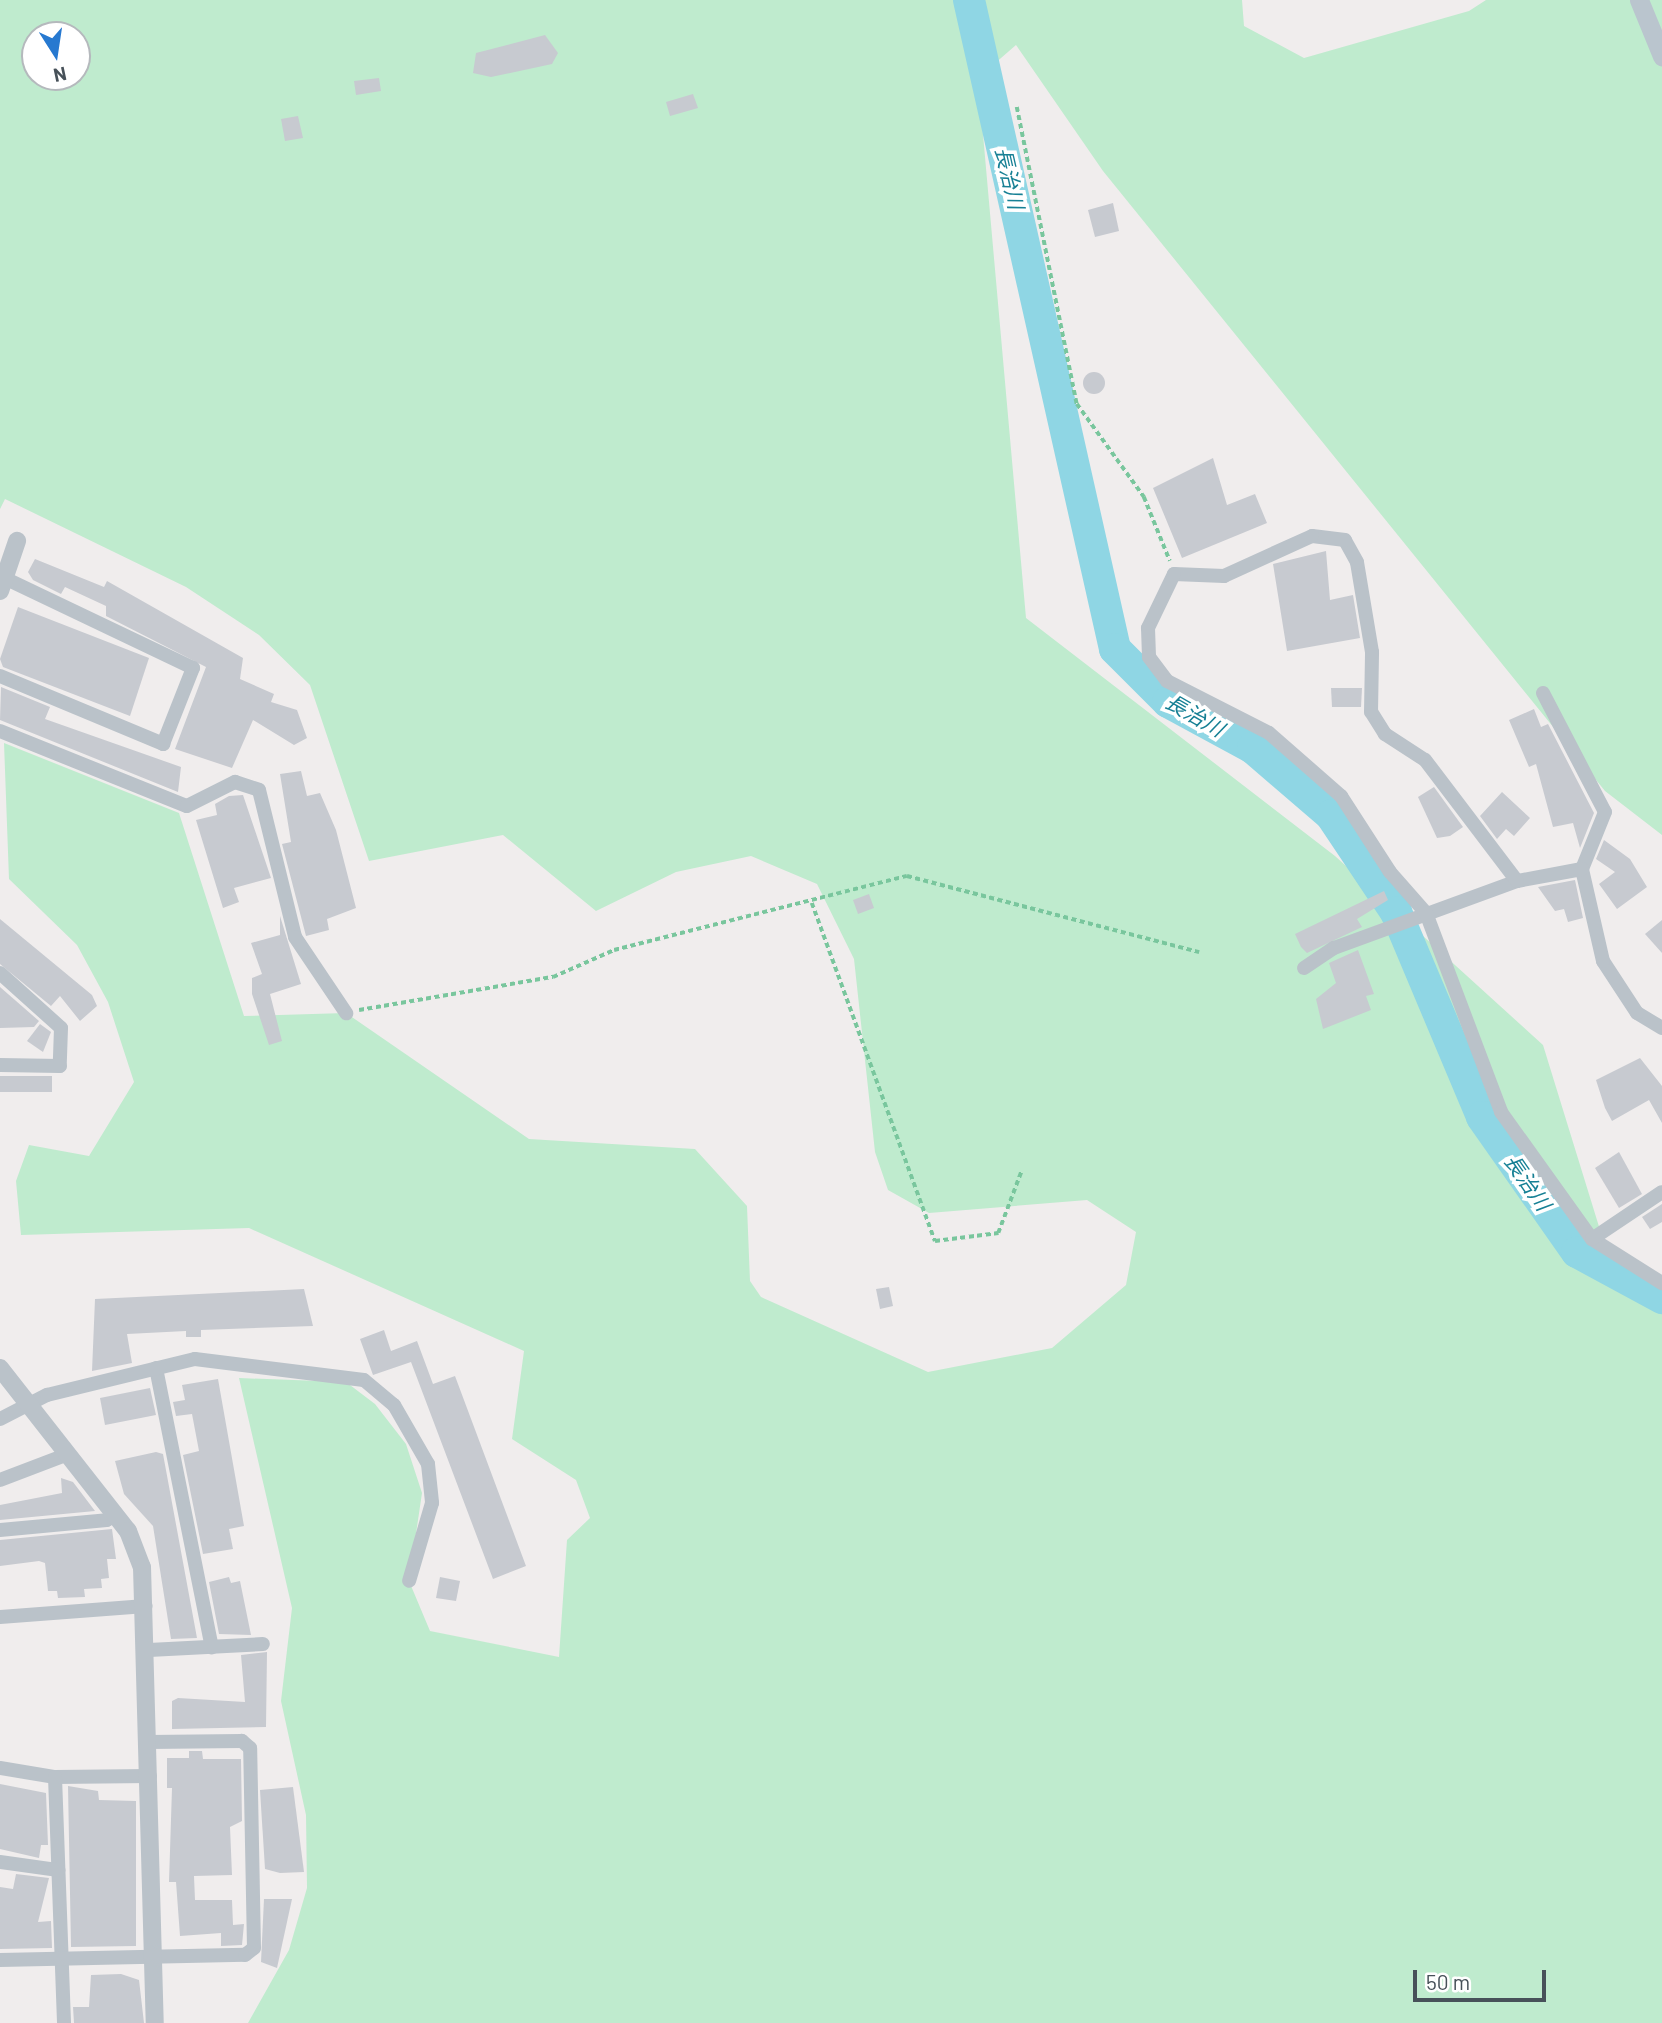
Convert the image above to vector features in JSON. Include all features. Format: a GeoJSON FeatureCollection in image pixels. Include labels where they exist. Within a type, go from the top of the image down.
{"type":"FeatureCollection","features":[{"type":"Feature","properties":{"kind":"main road"},"geometry":{"type":"LineString","coordinates":[[1639,0],[1662,56]]}},
{"type":"Feature","properties":{"kind":"street"},"geometry":{"type":"LineString","coordinates":[[1517,881],[1425,760],[1385,734],[1371,712],[1372,652],[1357,562],[1345,540],[1312,536],[1224,576],[1174,574],[1147,628],[1149,657],[1167,681],[1269,733],[1308,763],[1340,796],[1390,872],[1426,913],[1488,1090],[1592,1239],[1662,1283]]}},
{"type":"Feature","properties":{"kind":"street"},"geometry":{"type":"LineString","coordinates":[[0,676],[163,744],[193,668],[2,585],[17,541]]}},
{"type":"Feature","properties":{"kind":"street"},"geometry":{"type":"LineString","coordinates":[[1543,693],[1605,812],[1582,869],[1603,961],[1637,1013],[1662,1028]]}},
{"type":"Feature","properties":{"kind":"street"},"geometry":{"type":"LineString","coordinates":[[0,731],[187,806],[235,782],[260,790],[295,937],[346,1013]]}},
{"type":"Feature","properties":{"kind":"street"},"geometry":{"type":"LineString","coordinates":[[1304,968],[1334,948],[1426,913],[1517,881],[1582,869]]}},
{"type":"Feature","properties":{"kind":"street"},"geometry":{"type":"LineString","coordinates":[[0,973],[61,1028],[60,1066],[0,1065]]}},
{"type":"Feature","properties":{"kind":"street"},"geometry":{"type":"LineString","coordinates":[[1592,1239],[1662,1192]]}},
{"type":"Feature","properties":{"kind":"street"},"geometry":{"type":"LineString","coordinates":[[0,1419],[47,1395],[195,1359],[325,1370],[363,1380],[394,1405],[428,1464],[432,1503],[409,1581]]}},
{"type":"Feature","properties":{"kind":"street"},"geometry":{"type":"LineString","coordinates":[[0,1368],[115,1514],[142,1567],[149,1650],[155,2023]]}},
{"type":"Feature","properties":{"kind":"street"},"geometry":{"type":"LineString","coordinates":[[156,1368],[212,1647]]}},
{"type":"Feature","properties":{"kind":"street"},"geometry":{"type":"LineString","coordinates":[[0,1480],[68,1454]]}},
{"type":"Feature","properties":{"kind":"street"},"geometry":{"type":"LineString","coordinates":[[0,1530],[107,1520],[115,1514]]}},
{"type":"Feature","properties":{"kind":"street"},"geometry":{"type":"LineString","coordinates":[[0,1617],[146,1606]]}},
{"type":"Feature","properties":{"kind":"street"},"geometry":{"type":"LineString","coordinates":[[149,1650],[263,1644]]}},
{"type":"Feature","properties":{"kind":"street"},"geometry":{"type":"LineString","coordinates":[[0,1960],[245,1955],[254,1948],[250,1748],[242,1741],[149,1742]]}},
{"type":"Feature","properties":{"kind":"street"},"geometry":{"type":"LineString","coordinates":[[0,1768],[55,1777],[150,1776]]}},
{"type":"Feature","properties":{"kind":"street"},"geometry":{"type":"LineString","coordinates":[[55,1777],[64,2023]]}},
{"type":"Feature","properties":{"kind":"street"},"geometry":{"type":"LineString","coordinates":[[0,1862],[58,1870]]}},
{"type":"Feature","properties":{"kind":"path"},"geometry":{"type":"LineString","coordinates":[[1017,107],[1077,404],[1144,497],[1174,574]]}},
{"type":"Feature","properties":{"kind":"path"},"geometry":{"type":"LineString","coordinates":[[346,1013],[553,977],[614,950],[812,903],[907,876],[1199,952]]}},
{"type":"Feature","properties":{"kind":"path"},"geometry":{"type":"LineString","coordinates":[[812,903],[935,1241],[998,1233],[1021,1172]]}},
{"type":"Feature","properties":{"kind":"green space"},"geometry":{"type":"Polygon","coordinates":[[[0,0],[1242,0],[1244,26],[1304,58],[1469,11],[1486,0],[1662,0],[1662,835],[1605,791],[1103,171],[1016,45],[978,78],[1026,618],[1335,856],[1543,1045],[1609,1259],[1662,1310],[1662,2023],[248,2023],[289,1950],[307,1888],[306,1815],[281,1701],[292,1608],[239,1378],[346,1382],[375,1404],[406,1444],[422,1493],[409,1581],[430,1631],[559,1657],[567,1540],[590,1518],[576,1480],[512,1439],[524,1351],[249,1228],[21,1235],[16,1181],[29,1145],[89,1156],[134,1082],[108,1002],[77,945],[9,879],[4,743],[179,813],[244,1016],[346,1013],[529,1139],[695,1149],[747,1206],[750,1281],[761,1297],[928,1372],[1052,1348],[1126,1285],[1136,1232],[1087,1200],[929,1213],[888,1190],[875,1152],[854,959],[817,884],[751,856],[676,872],[596,911],[503,835],[369,861],[310,685],[259,635],[186,587],[5,499],[0,509],[0,0]]]}},
{"type":"Feature","properties":{"kind":"building"},"geometry":{"type":"Polygon","coordinates":[[[545,35],[558,53],[552,64],[491,77],[473,73],[476,53],[545,35]]]}},
{"type":"Feature","properties":{"kind":"building"},"geometry":{"type":"Polygon","coordinates":[[[379,78],[381,91],[356,95],[354,81],[379,78]]]}},
{"type":"Feature","properties":{"kind":"building"},"geometry":{"type":"Polygon","coordinates":[[[693,94],[698,108],[670,116],[666,102],[693,94]]]}},
{"type":"Feature","properties":{"kind":"building"},"geometry":{"type":"Polygon","coordinates":[[[298,116],[303,138],[285,141],[281,119],[298,116]]]}},
{"type":"Feature","properties":{"kind":"building"},"geometry":{"type":"Polygon","coordinates":[[[1113,203],[1119,231],[1095,237],[1088,210],[1113,203]]]}},
{"type":"Feature","properties":{"kind":"building"},"geometry":{"type":"Polygon","coordinates":[[[1094,372],[1104,379],[1105,383],[1098,393],[1094,394],[1084,387],[1083,383],[1090,373],[1094,372]]]}},
{"type":"Feature","properties":{"kind":"building"},"geometry":{"type":"Polygon","coordinates":[[[1213,458],[1227,505],[1255,494],[1267,523],[1182,558],[1153,488],[1213,458]]]}},
{"type":"Feature","properties":{"kind":"building"},"geometry":{"type":"Polygon","coordinates":[[[1326,551],[1330,600],[1353,595],[1360,638],[1287,651],[1273,564],[1326,551]]]}},
{"type":"Feature","properties":{"kind":"building"},"geometry":{"type":"Polygon","coordinates":[[[35,559],[104,587],[107,581],[243,658],[240,679],[274,694],[271,702],[297,710],[307,738],[294,745],[253,720],[232,768],[175,749],[206,667],[106,616],[106,606],[65,587],[61,594],[33,580],[28,572],[35,559]]]}},
{"type":"Feature","properties":{"kind":"building"},"geometry":{"type":"Polygon","coordinates":[[[18,607],[149,658],[130,716],[3,667],[0,659],[18,607]]]}},
{"type":"Feature","properties":{"kind":"building"},"geometry":{"type":"Polygon","coordinates":[[[1,687],[50,707],[45,719],[181,767],[178,792],[0,720],[1,687]]]}},
{"type":"Feature","properties":{"kind":"building"},"geometry":{"type":"Polygon","coordinates":[[[1331,688],[1362,688],[1361,707],[1332,707],[1331,688]]]}},
{"type":"Feature","properties":{"kind":"building"},"geometry":{"type":"Polygon","coordinates":[[[1534,709],[1541,727],[1548,724],[1594,813],[1580,848],[1573,823],[1553,827],[1536,764],[1529,767],[1509,720],[1534,709]]]}},
{"type":"Feature","properties":{"kind":"building"},"geometry":{"type":"Polygon","coordinates":[[[301,771],[307,796],[320,793],[336,830],[356,908],[327,919],[329,930],[306,936],[282,844],[291,842],[280,774],[301,771]]]}},
{"type":"Feature","properties":{"kind":"building"},"geometry":{"type":"Polygon","coordinates":[[[1434,787],[1463,827],[1450,836],[1437,838],[1418,797],[1434,787]]]}},
{"type":"Feature","properties":{"kind":"building"},"geometry":{"type":"Polygon","coordinates":[[[1502,792],[1530,818],[1514,836],[1506,829],[1497,839],[1480,816],[1502,792]]]}},
{"type":"Feature","properties":{"kind":"building"},"geometry":{"type":"Polygon","coordinates":[[[243,795],[271,878],[234,888],[239,902],[223,908],[196,820],[217,815],[215,804],[229,796],[243,795]]]}},
{"type":"Feature","properties":{"kind":"building"},"geometry":{"type":"Polygon","coordinates":[[[1604,840],[1630,859],[1647,887],[1617,909],[1599,884],[1615,872],[1596,859],[1604,840]]]}},
{"type":"Feature","properties":{"kind":"building"},"geometry":{"type":"Polygon","coordinates":[[[1575,880],[1583,918],[1568,922],[1564,909],[1555,911],[1538,887],[1575,880]]]}},
{"type":"Feature","properties":{"kind":"building"},"geometry":{"type":"Polygon","coordinates":[[[1384,891],[1388,900],[1357,919],[1362,927],[1307,953],[1301,947],[1295,934],[1384,891]]]}},
{"type":"Feature","properties":{"kind":"building"},"geometry":{"type":"Polygon","coordinates":[[[869,894],[874,908],[858,914],[853,900],[869,894]]]}},
{"type":"Feature","properties":{"kind":"building"},"geometry":{"type":"Polygon","coordinates":[[[280,916],[301,984],[270,994],[282,1041],[269,1045],[252,994],[252,978],[262,974],[251,943],[280,935],[280,916]]]}},
{"type":"Feature","properties":{"kind":"building"},"geometry":{"type":"Polygon","coordinates":[[[0,919],[92,995],[97,1006],[80,1021],[60,996],[51,1006],[0,964],[0,919]]]}},
{"type":"Feature","properties":{"kind":"building"},"geometry":{"type":"Polygon","coordinates":[[[1662,920],[1662,953],[1645,934],[1662,920]]]}},
{"type":"Feature","properties":{"kind":"building"},"geometry":{"type":"Polygon","coordinates":[[[1358,950],[1374,994],[1366,996],[1371,1010],[1323,1029],[1316,999],[1336,983],[1329,963],[1358,950]]]}},
{"type":"Feature","properties":{"kind":"building"},"geometry":{"type":"Polygon","coordinates":[[[0,987],[39,1021],[34,1027],[0,1028],[0,987]]]}},
{"type":"Feature","properties":{"kind":"building"},"geometry":{"type":"Polygon","coordinates":[[[40,1024],[51,1032],[43,1052],[27,1041],[40,1024]]]}},
{"type":"Feature","properties":{"kind":"building"},"geometry":{"type":"Polygon","coordinates":[[[1640,1058],[1662,1086],[1662,1123],[1649,1100],[1612,1121],[1596,1080],[1640,1058]]]}},
{"type":"Feature","properties":{"kind":"building"},"geometry":{"type":"Polygon","coordinates":[[[0,1076],[52,1076],[52,1092],[0,1092],[0,1076]]]}},
{"type":"Feature","properties":{"kind":"building"},"geometry":{"type":"Polygon","coordinates":[[[1619,1152],[1642,1194],[1619,1208],[1595,1168],[1619,1152]]]}},
{"type":"Feature","properties":{"kind":"building"},"geometry":{"type":"Polygon","coordinates":[[[1662,1204],[1662,1222],[1650,1229],[1642,1217],[1662,1204]]]}},
{"type":"Feature","properties":{"kind":"building"},"geometry":{"type":"Polygon","coordinates":[[[889,1287],[893,1306],[880,1309],[876,1289],[889,1287]]]}},
{"type":"Feature","properties":{"kind":"building"},"geometry":{"type":"Polygon","coordinates":[[[304,1289],[313,1326],[201,1330],[201,1337],[186,1337],[186,1331],[127,1334],[132,1363],[92,1371],[95,1299],[304,1289]]]}},
{"type":"Feature","properties":{"kind":"building"},"geometry":{"type":"Polygon","coordinates":[[[384,1330],[391,1351],[417,1341],[433,1384],[455,1376],[526,1566],[493,1579],[411,1362],[373,1375],[360,1339],[384,1330]]]}},
{"type":"Feature","properties":{"kind":"building"},"geometry":{"type":"Polygon","coordinates":[[[218,1379],[244,1526],[229,1529],[233,1549],[203,1554],[183,1455],[199,1451],[192,1414],[176,1416],[173,1402],[185,1400],[182,1385],[218,1379]]]}},
{"type":"Feature","properties":{"kind":"building"},"geometry":{"type":"Polygon","coordinates":[[[150,1388],[156,1415],[105,1425],[100,1398],[150,1388]]]}},
{"type":"Feature","properties":{"kind":"building"},"geometry":{"type":"Polygon","coordinates":[[[156,1452],[163,1454],[197,1638],[171,1639],[153,1526],[124,1494],[115,1461],[156,1452]]]}},
{"type":"Feature","properties":{"kind":"building"},"geometry":{"type":"Polygon","coordinates":[[[61,1478],[73,1482],[95,1511],[0,1520],[0,1505],[62,1493],[61,1478]]]}},
{"type":"Feature","properties":{"kind":"building"},"geometry":{"type":"Polygon","coordinates":[[[112,1529],[116,1559],[107,1559],[109,1578],[101,1579],[102,1588],[84,1589],[85,1597],[58,1598],[57,1591],[48,1591],[45,1563],[39,1561],[0,1566],[0,1540],[112,1529]]]}},
{"type":"Feature","properties":{"kind":"building"},"geometry":{"type":"Polygon","coordinates":[[[229,1577],[231,1583],[240,1581],[251,1635],[219,1634],[209,1582],[229,1577]]]}},
{"type":"Feature","properties":{"kind":"building"},"geometry":{"type":"Polygon","coordinates":[[[440,1577],[460,1581],[456,1601],[436,1598],[440,1577]]]}},
{"type":"Feature","properties":{"kind":"building"},"geometry":{"type":"Polygon","coordinates":[[[267,1652],[266,1727],[172,1729],[172,1701],[178,1698],[245,1702],[241,1655],[267,1652]]]}},
{"type":"Feature","properties":{"kind":"building"},"geometry":{"type":"Polygon","coordinates":[[[189,1751],[202,1751],[203,1759],[241,1759],[242,1821],[230,1827],[232,1875],[194,1876],[195,1900],[232,1900],[233,1925],[244,1924],[242,1945],[221,1946],[221,1933],[180,1936],[176,1882],[169,1882],[172,1788],[167,1788],[167,1758],[189,1758],[189,1751]]]}},
{"type":"Feature","properties":{"kind":"building"},"geometry":{"type":"Polygon","coordinates":[[[0,1784],[46,1793],[48,1845],[41,1845],[39,1858],[0,1849],[0,1784]]]}},
{"type":"Feature","properties":{"kind":"building"},"geometry":{"type":"Polygon","coordinates":[[[68,1786],[98,1791],[99,1800],[136,1801],[136,1946],[71,1947],[68,1786]]]}},
{"type":"Feature","properties":{"kind":"building"},"geometry":{"type":"Polygon","coordinates":[[[293,1787],[304,1872],[280,1873],[265,1869],[260,1790],[293,1787]]]}},
{"type":"Feature","properties":{"kind":"building"},"geometry":{"type":"Polygon","coordinates":[[[16,1874],[49,1878],[38,1922],[51,1921],[52,1948],[0,1949],[0,1887],[13,1889],[16,1874]]]}},
{"type":"Feature","properties":{"kind":"building"},"geometry":{"type":"Polygon","coordinates":[[[264,1899],[292,1899],[277,1968],[261,1962],[264,1899]]]}},
{"type":"Feature","properties":{"kind":"building"},"geometry":{"type":"Polygon","coordinates":[[[121,1974],[139,1980],[144,2023],[74,2023],[73,2007],[89,2007],[91,1975],[121,1974]]]}},
{"type":"Feature","properties":{"kind":"waterway","name":"長治川"},"geometry":{"type":"LineString","coordinates":[[969,0],[1115,649],[1168,702],[1253,748],[1331,815],[1396,912],[1482,1117],[1577,1252],[1662,1298]]}}]}
